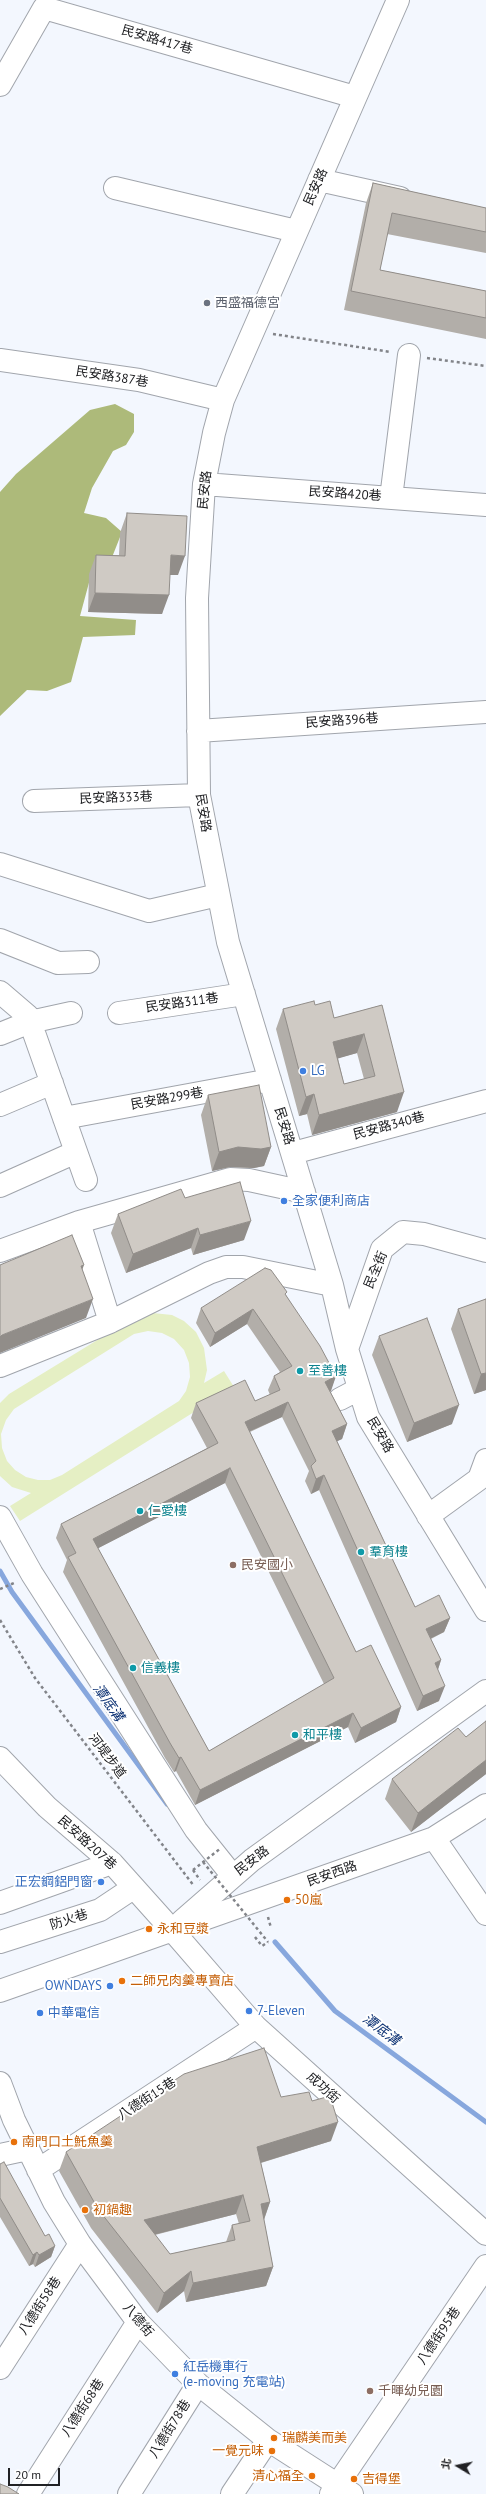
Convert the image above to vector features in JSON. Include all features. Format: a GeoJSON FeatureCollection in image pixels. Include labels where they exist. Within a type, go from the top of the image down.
{"type":"FeatureCollection","features":[{"type":"Feature","properties":{"kind":"street","name":"民安路"},"geometry":{"type":"LineString","coordinates":[[398,0],[223,400],[204,484],[197,598],[199,795],[228,942],[332,1285],[347,1349],[368,1417],[486,1610]]}},
{"type":"Feature","properties":{"kind":"street","name":"民安路417巷"},"geometry":{"type":"LineString","coordinates":[[0,85],[44,8],[355,97]]}},
{"type":"Feature","properties":{"kind":"street"},"geometry":{"type":"LineString","coordinates":[[319,180],[420,202]]}},
{"type":"Feature","properties":{"kind":"street"},"geometry":{"type":"LineString","coordinates":[[115,188],[296,231]]}},
{"type":"Feature","properties":{"kind":"street"},"geometry":{"type":"LineString","coordinates":[[391,498],[409,355]]}},
{"type":"Feature","properties":{"kind":"street","name":"民安路387巷"},"geometry":{"type":"LineString","coordinates":[[0,360],[140,380],[223,400]]}},
{"type":"Feature","properties":{"kind":"street","name":"民安路420巷"},"geometry":{"type":"LineString","coordinates":[[204,484],[486,505]]}},
{"type":"Feature","properties":{"kind":"street","name":"民安路396巷"},"geometry":{"type":"LineString","coordinates":[[198,731],[486,712]]}},
{"type":"Feature","properties":{"kind":"street","name":"民安路333巷"},"geometry":{"type":"LineString","coordinates":[[34,801],[199,795]]}},
{"type":"Feature","properties":{"kind":"street"},"geometry":{"type":"LineString","coordinates":[[0,864],[149,911],[218,895]]}},
{"type":"Feature","properties":{"kind":"street"},"geometry":{"type":"LineString","coordinates":[[0,940],[58,963],[88,962]]}},
{"type":"Feature","properties":{"kind":"street"},"geometry":{"type":"LineString","coordinates":[[0,992],[28,1016],[86,1180]]}},
{"type":"Feature","properties":{"kind":"street","name":"民安路311巷"},"geometry":{"type":"LineString","coordinates":[[119,1013],[244,994]]}},
{"type":"Feature","properties":{"kind":"street"},"geometry":{"type":"LineString","coordinates":[[0,1034],[30,1022],[71,1013]]}},
{"type":"Feature","properties":{"kind":"street","name":"民安路299巷"},"geometry":{"type":"LineString","coordinates":[[64,1118],[270,1080]]}},
{"type":"Feature","properties":{"kind":"street"},"geometry":{"type":"LineString","coordinates":[[0,1105],[52,1083]]}},
{"type":"Feature","properties":{"kind":"street","name":"民安路340巷"},"geometry":{"type":"LineString","coordinates":[[292,1153],[486,1101]]}},
{"type":"Feature","properties":{"kind":"street"},"geometry":{"type":"LineString","coordinates":[[0,1186],[76,1152]]}},
{"type":"Feature","properties":{"kind":"street"},"geometry":{"type":"LineString","coordinates":[[0,1251],[79,1222],[230,1179],[249,1180],[304,1192]]}},
{"type":"Feature","properties":{"kind":"street"},"geometry":{"type":"LineString","coordinates":[[79,1222],[110,1322]]}},
{"type":"Feature","properties":{"kind":"street","name":"民全街"},"geometry":{"type":"LineString","coordinates":[[347,1349],[382,1249],[403,1232],[424,1234],[486,1251]]}},
{"type":"Feature","properties":{"kind":"street"},"geometry":{"type":"LineString","coordinates":[[0,1366],[110,1322],[209,1273],[226,1267],[243,1267],[332,1285]]}},
{"type":"Feature","properties":{"kind":"street"},"geometry":{"type":"LineString","coordinates":[[340,1399],[359,1389]]}},
{"type":"Feature","properties":{"kind":"street"},"geometry":{"type":"LineString","coordinates":[[428,1516],[484,1474]]}},
{"type":"Feature","properties":{"kind":"street"},"geometry":{"type":"LineString","coordinates":[[0,1517],[32,1574],[196,1830],[232,1875]]}},
{"type":"Feature","properties":{"kind":"street","name":"民安路"},"geometry":{"type":"LineString","coordinates":[[0,1990],[172,1930],[203,1890],[232,1875],[486,1691]]}},
{"type":"Feature","properties":{"kind":"street","name":"民安路207巷"},"geometry":{"type":"LineString","coordinates":[[4,1768],[47,1808],[112,1863],[172,1930]]}},
{"type":"Feature","properties":{"kind":"street","name":"民安西路"},"geometry":{"type":"LineString","coordinates":[[172,1930],[434,1838],[486,1805]]}},
{"type":"Feature","properties":{"kind":"street"},"geometry":{"type":"LineString","coordinates":[[434,1838],[486,1914]]}},
{"type":"Feature","properties":{"kind":"street"},"geometry":{"type":"LineString","coordinates":[[0,1903],[112,1863]]}},
{"type":"Feature","properties":{"kind":"street","name":"防火巷"},"geometry":{"type":"LineString","coordinates":[[0,1942],[100,1910],[134,1888]]}},
{"type":"Feature","properties":{"kind":"street","name":"成功街"},"geometry":{"type":"LineString","coordinates":[[172,1930],[256,2027],[486,2234]]}},
{"type":"Feature","properties":{"kind":"street","name":"八德街15巷"},"geometry":{"type":"LineString","coordinates":[[38,2170],[256,2027]]}},
{"type":"Feature","properties":{"kind":"street","name":"八德街"},"geometry":{"type":"LineString","coordinates":[[0,2083],[14,2120],[54,2202],[80,2244],[138,2322],[198,2384],[268,2440],[340,2491]]}},
{"type":"Feature","properties":{"kind":"street"},"geometry":{"type":"LineString","coordinates":[[0,2155],[28,2149]]}},
{"type":"Feature","properties":{"kind":"street","name":"八德街58巷"},"geometry":{"type":"LineString","coordinates":[[0,2368],[80,2244]]}},
{"type":"Feature","properties":{"kind":"street","name":"八德街95巷"},"geometry":{"type":"LineString","coordinates":[[340,2491],[486,2266]]}},
{"type":"Feature","properties":{"kind":"street","name":"八德街68巷"},"geometry":{"type":"LineString","coordinates":[[28,2494],[138,2322]]}},
{"type":"Feature","properties":{"kind":"street","name":"八德街78巷"},"geometry":{"type":"LineString","coordinates":[[129,2494],[198,2384]]}},
{"type":"Feature","properties":{"kind":"street"},"geometry":{"type":"LineString","coordinates":[[232,2494],[268,2440]]}},
{"type":"Feature","properties":{"kind":"path"},"geometry":{"type":"LineString","coordinates":[[253,331],[486,366]]}},
{"type":"Feature","properties":{"kind":"path","name":"河堤步道"},"geometry":{"type":"LineString","coordinates":[[0,1620],[35,1678],[203,1890]]}},
{"type":"Feature","properties":{"kind":"path"},"geometry":{"type":"LineString","coordinates":[[203,1890],[193,1870],[221,1848]]}},
{"type":"Feature","properties":{"kind":"path"},"geometry":{"type":"LineString","coordinates":[[203,1862],[268,1942],[262,1946],[255,1937]]}},
{"type":"Feature","properties":{"kind":"green space"},"geometry":{"type":"Polygon","coordinates":[[[115,404],[134,414],[134,432],[126,445],[113,451],[92,488],[84,513],[106,518],[122,532],[107,570],[90,579],[80,616],[136,620],[135,635],[83,637],[71,682],[47,691],[27,690],[0,716],[0,492],[16,474],[90,410],[115,404]]]}},
{"type":"Feature","properties":{"kind":"green space"},"geometry":{"type":"Polygon","coordinates":[[[153,1313],[172,1315],[184,1321],[196,1332],[204,1348],[207,1370],[204,1383],[224,1371],[234,1387],[20,1521],[10,1506],[31,1493],[12,1487],[0,1476],[0,1403],[9,1394],[135,1317],[153,1313]],[[148,1331],[134,1334],[14,1409],[6,1420],[1,1434],[2,1448],[7,1461],[15,1470],[26,1477],[38,1480],[50,1480],[62,1475],[179,1401],[186,1391],[190,1377],[189,1363],[184,1350],[174,1339],[162,1333],[148,1331]]]}},
{"type":"Feature","properties":{"kind":"building"},"geometry":{"type":"Polygon","coordinates":[[[373,183],[486,208],[486,232],[392,213],[380,270],[486,291],[486,318],[351,291],[373,183]]]}},
{"type":"Feature","properties":{"kind":"building"},"geometry":{"type":"Polygon","coordinates":[[[127,513],[187,516],[185,556],[171,555],[169,595],[95,593],[96,555],[125,556],[127,513]]]}},
{"type":"Feature","properties":{"kind":"building"},"geometry":{"type":"Polygon","coordinates":[[[314,1001],[315,1005],[330,1001],[334,1018],[382,1005],[404,1092],[319,1115],[314,1094],[306,1097],[283,1009],[314,1001]],[[364,1034],[333,1042],[344,1084],[375,1076],[364,1034]]]}},
{"type":"Feature","properties":{"kind":"building"},"geometry":{"type":"Polygon","coordinates":[[[259,1085],[271,1147],[261,1149],[238,1147],[219,1152],[208,1095],[259,1085]]]}},
{"type":"Feature","properties":{"kind":"building"},"geometry":{"type":"Polygon","coordinates":[[[240,1182],[251,1221],[200,1235],[198,1228],[133,1254],[118,1214],[181,1189],[185,1198],[240,1182]]]}},
{"type":"Feature","properties":{"kind":"building"},"geometry":{"type":"Polygon","coordinates":[[[72,1235],[84,1265],[81,1266],[93,1299],[0,1337],[0,1265],[72,1235]]]}},
{"type":"Feature","properties":{"kind":"building"},"geometry":{"type":"Polygon","coordinates":[[[265,1268],[271,1270],[287,1292],[285,1294],[320,1346],[336,1376],[325,1382],[347,1424],[332,1431],[415,1607],[439,1595],[450,1618],[426,1629],[441,1660],[435,1663],[445,1686],[423,1696],[324,1475],[316,1479],[311,1466],[316,1461],[288,1402],[245,1422],[356,1652],[371,1645],[401,1707],[361,1728],[353,1713],[200,1790],[181,1757],[179,1758],[170,1743],[68,1557],[76,1553],[61,1524],[218,1443],[196,1403],[245,1380],[255,1401],[280,1390],[274,1376],[292,1366],[253,1309],[215,1333],[201,1308],[265,1268]],[[230,1468],[93,1539],[209,1751],[334,1678],[230,1468]]]}},
{"type":"Feature","properties":{"kind":"building"},"geometry":{"type":"Polygon","coordinates":[[[486,1299],[486,1373],[481,1374],[458,1309],[486,1299]]]}},
{"type":"Feature","properties":{"kind":"building"},"geometry":{"type":"Polygon","coordinates":[[[427,1318],[459,1405],[414,1423],[379,1336],[427,1318]]]}},
{"type":"Feature","properties":{"kind":"building"},"geometry":{"type":"Polygon","coordinates":[[[486,1721],[486,1760],[418,1813],[392,1779],[458,1728],[466,1737],[486,1721]]]}},
{"type":"Feature","properties":{"kind":"building"},"geometry":{"type":"Polygon","coordinates":[[[264,2048],[281,2097],[309,2092],[312,2101],[330,2096],[338,2122],[257,2147],[270,2202],[261,2204],[273,2267],[193,2283],[191,2271],[164,2293],[98,2209],[66,2152],[184,2074],[264,2048]],[[243,2195],[144,2220],[170,2254],[235,2240],[232,2225],[250,2221],[243,2195]]]}},
{"type":"Feature","properties":{"kind":"building"},"geometry":{"type":"Polygon","coordinates":[[[4,2162],[45,2236],[49,2234],[55,2246],[39,2255],[37,2252],[33,2255],[0,2198],[0,2164],[4,2162]]]}},
{"type":"Feature","properties":{"kind":"building"},"geometry":{"type":"Polygon","coordinates":[[[0,2484],[8,2487],[19,2494],[0,2494],[0,2484]]]}},
{"type":"Feature","properties":{"kind":"waterway","name":"潭底溝"},"geometry":{"type":"LineString","coordinates":[[0,1571],[12,1592],[167,1804]]}},
{"type":"Feature","properties":{"kind":"waterway","name":"潭底溝"},"geometry":{"type":"LineString","coordinates":[[275,1942],[335,2011],[486,2122]]}},
{"type":"Feature","properties":{"kind":"place","name":"西盛福德宮"},"geometry":{"type":"Point","coordinates":[207,303]}},
{"type":"Feature","properties":{"kind":"place","name":"LG"},"geometry":{"type":"Point","coordinates":[303,1071]}},
{"type":"Feature","properties":{"kind":"place","name":"全家便利商店"},"geometry":{"type":"Point","coordinates":[284,1201]}},
{"type":"Feature","properties":{"kind":"place","name":"至善樓"},"geometry":{"type":"Point","coordinates":[300,1371]}},
{"type":"Feature","properties":{"kind":"place","name":"仁愛樓"},"geometry":{"type":"Point","coordinates":[140,1511]}},
{"type":"Feature","properties":{"kind":"place","name":"羣育樓"},"geometry":{"type":"Point","coordinates":[361,1552]}},
{"type":"Feature","properties":{"kind":"place","name":"民安國小"},"geometry":{"type":"Point","coordinates":[233,1565]}},
{"type":"Feature","properties":{"kind":"place","name":"信義樓"},"geometry":{"type":"Point","coordinates":[133,1668]}},
{"type":"Feature","properties":{"kind":"place","name":"和平樓"},"geometry":{"type":"Point","coordinates":[295,1735]}},
{"type":"Feature","properties":{"kind":"place","name":"正宏鋼鋁門窗"},"geometry":{"type":"Point","coordinates":[101,1882]}},
{"type":"Feature","properties":{"kind":"place","name":"50嵐"},"geometry":{"type":"Point","coordinates":[287,1900]}},
{"type":"Feature","properties":{"kind":"place","name":"永和豆漿"},"geometry":{"type":"Point","coordinates":[149,1929]}},
{"type":"Feature","properties":{"kind":"place","name":"二師兄肉羹專賣店"},"geometry":{"type":"Point","coordinates":[122,1981]}},
{"type":"Feature","properties":{"kind":"place","name":"OWNDAYS"},"geometry":{"type":"Point","coordinates":[110,1986]}},
{"type":"Feature","properties":{"kind":"place","name":"7-Eleven"},"geometry":{"type":"Point","coordinates":[249,2011]}},
{"type":"Feature","properties":{"kind":"place","name":"中華電信"},"geometry":{"type":"Point","coordinates":[40,2013]}},
{"type":"Feature","properties":{"kind":"place","name":"南門口土魠魚羹"},"geometry":{"type":"Point","coordinates":[14,2142]}},
{"type":"Feature","properties":{"kind":"place","name":"初鍋趣"},"geometry":{"type":"Point","coordinates":[85,2210]}},
{"type":"Feature","properties":{"kind":"place","name":"紅岳機車行 (e-moving 充電站)"},"geometry":{"type":"Point","coordinates":[175,2374]}},
{"type":"Feature","properties":{"kind":"place","name":"千暉幼兒園"},"geometry":{"type":"Point","coordinates":[370,2391]}},
{"type":"Feature","properties":{"kind":"place","name":"瑞麟美而美"},"geometry":{"type":"Point","coordinates":[274,2438]}},
{"type":"Feature","properties":{"kind":"place","name":"一覺元味"},"geometry":{"type":"Point","coordinates":[272,2451]}},
{"type":"Feature","properties":{"kind":"place","name":"清心福全"},"geometry":{"type":"Point","coordinates":[312,2476]}},
{"type":"Feature","properties":{"kind":"place","name":"吉得堡"},"geometry":{"type":"Point","coordinates":[354,2479]}}]}
